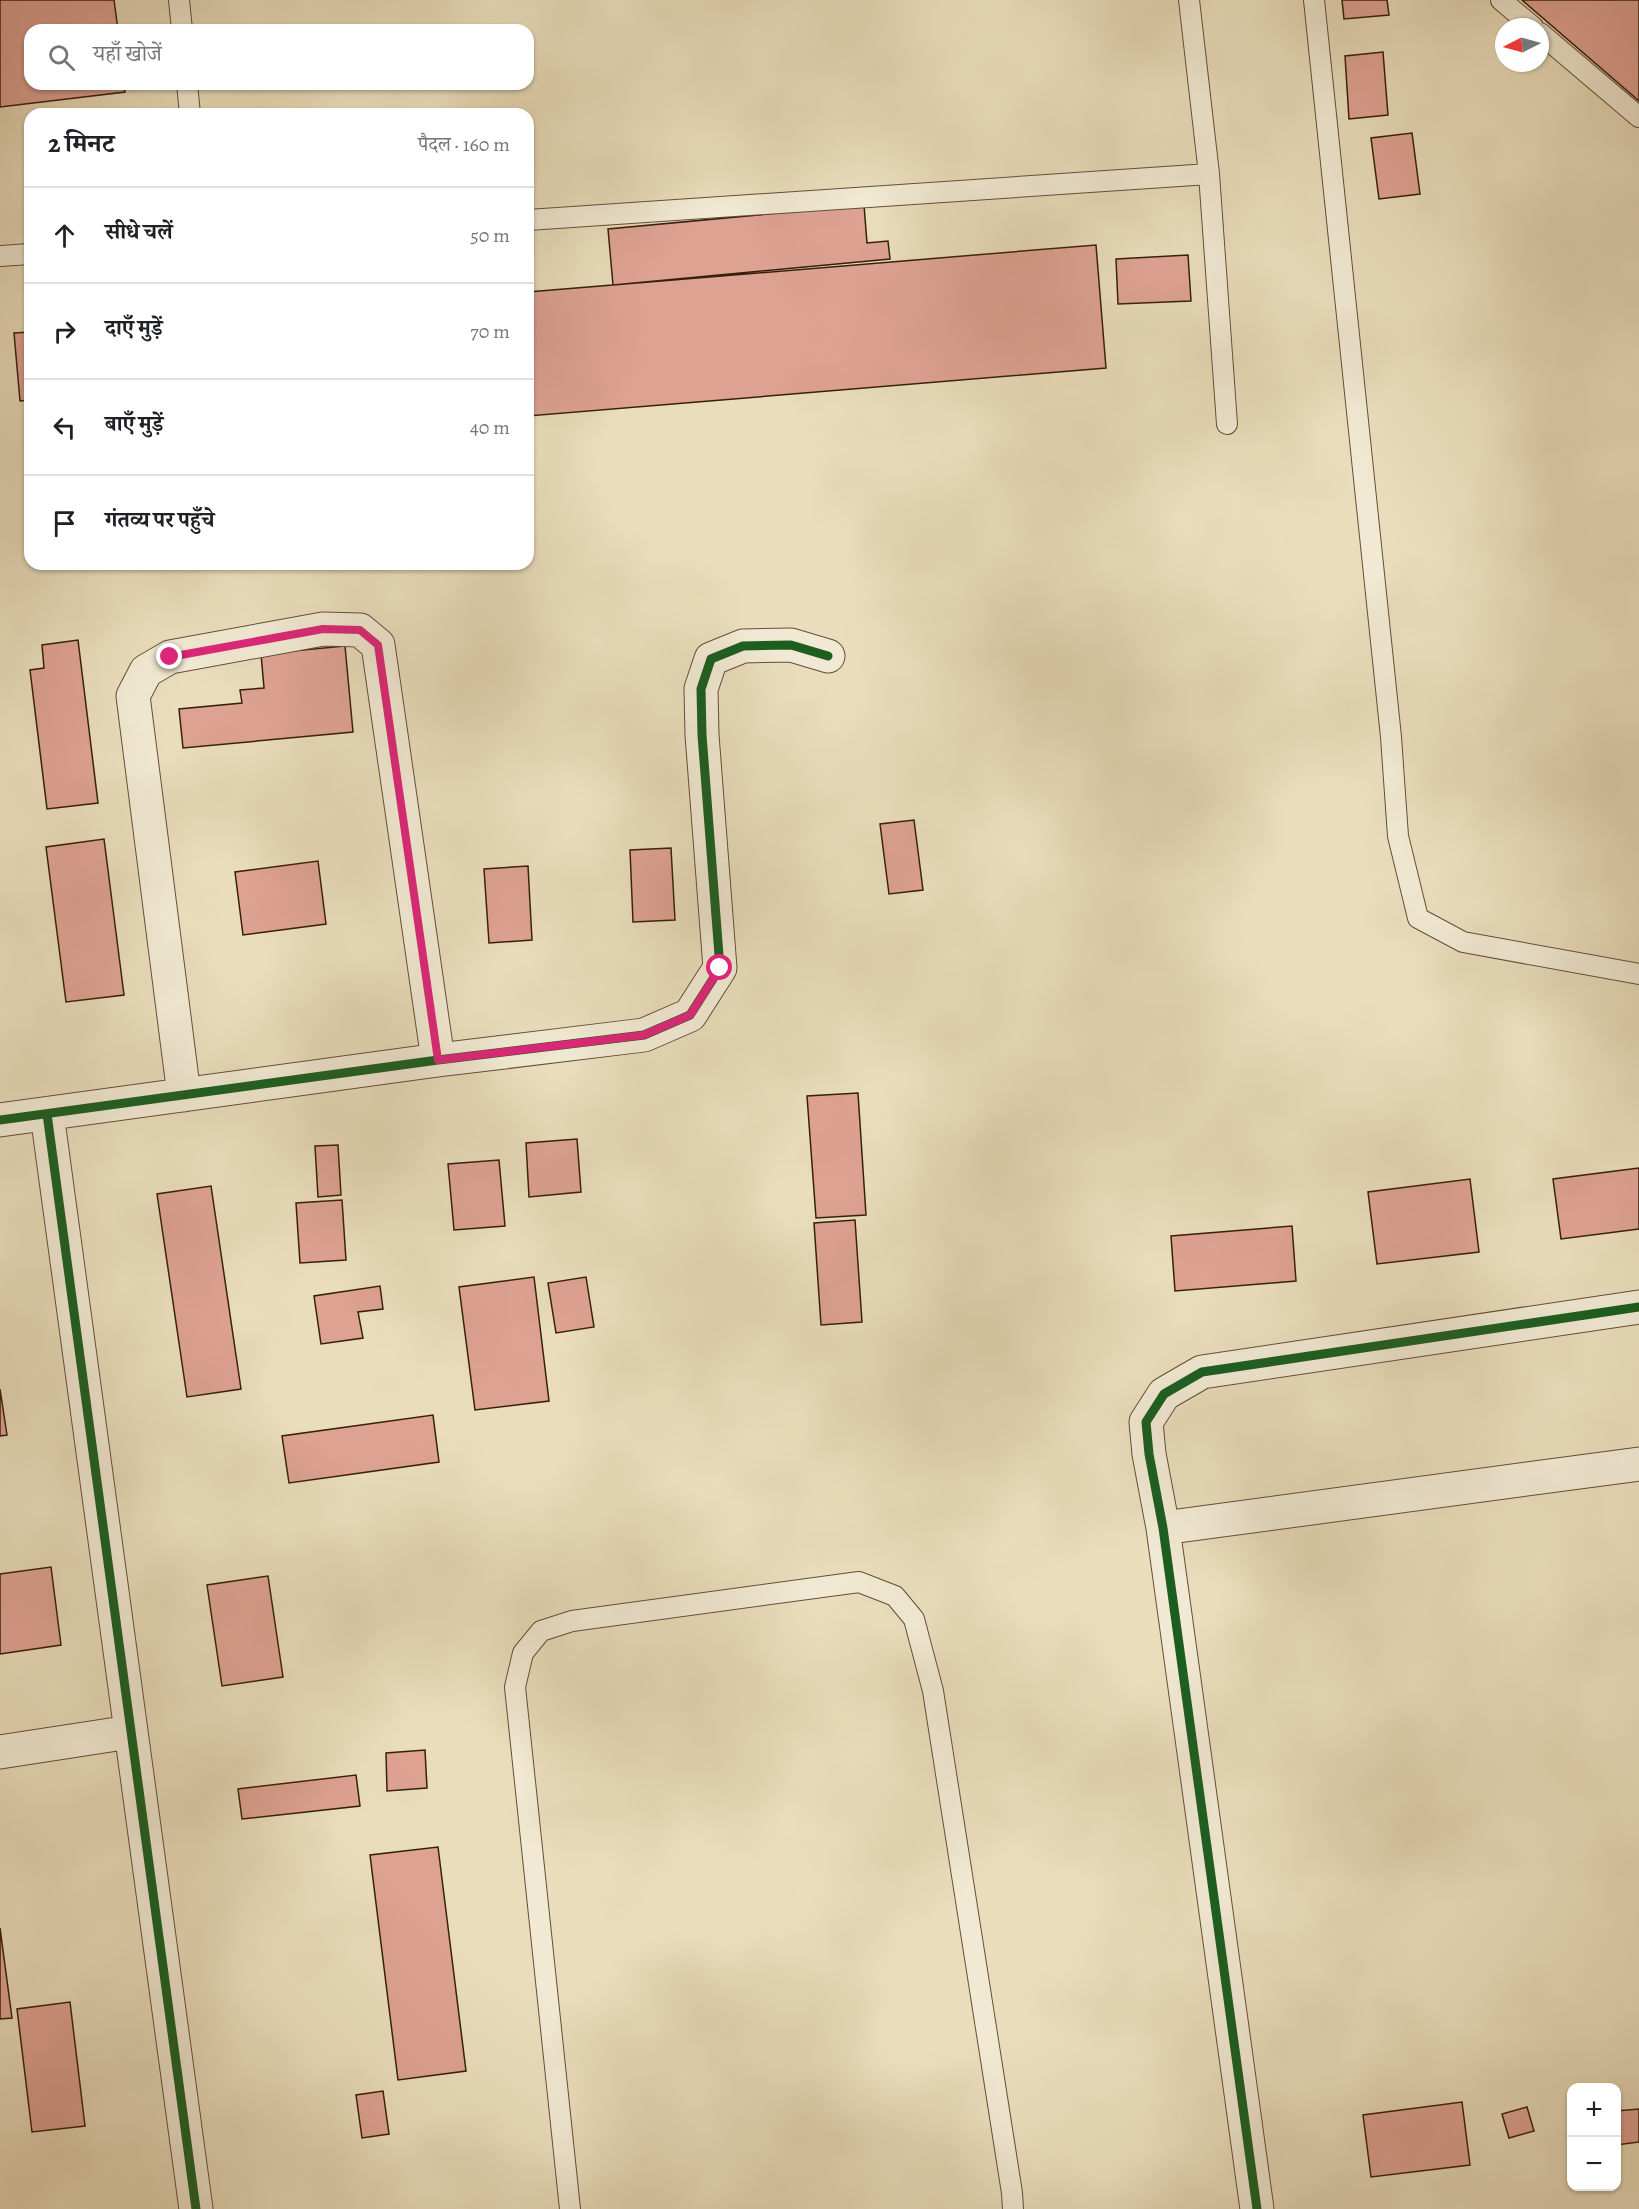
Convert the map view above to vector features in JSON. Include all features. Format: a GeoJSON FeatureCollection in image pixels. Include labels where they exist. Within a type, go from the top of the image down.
{"type":"FeatureCollection","features":[{"type":"Feature","properties":{"kind":"street"},"geometry":{"type":"LineString","coordinates":[[184,1095],[133,696],[146,671],[170,657],[323,629],[360,630],[378,645],[438,1060]]}},
{"type":"Feature","properties":{"kind":"street"},"geometry":{"type":"LineString","coordinates":[[0,1120],[438,1060],[644,1035],[690,1015],[720,968],[702,735],[701,690],[711,659],[743,646],[791,645],[828,656]]}},
{"type":"Feature","properties":{"kind":"street"},"geometry":{"type":"LineString","coordinates":[[46,1114],[196,2209]]}},
{"type":"Feature","properties":{"kind":"street"},"geometry":{"type":"LineString","coordinates":[[1257,2209],[1163,1528],[1149,1454],[1146,1422],[1164,1394],[1202,1372],[1639,1307]]}},
{"type":"Feature","properties":{"kind":"street"},"geometry":{"type":"LineString","coordinates":[[1163,1528],[1639,1464]]}},
{"type":"Feature","properties":{"kind":"street"},"geometry":{"type":"LineString","coordinates":[[0,1752],[130,1732]]}},
{"type":"Feature","properties":{"kind":"lane"},"geometry":{"type":"LineString","coordinates":[[179,0],[181,24]]}},
{"type":"Feature","properties":{"kind":"lane"},"geometry":{"type":"LineString","coordinates":[[1189,0],[1209,174],[1227,424]]}},
{"type":"Feature","properties":{"kind":"lane"},"geometry":{"type":"LineString","coordinates":[[1314,0],[1390,725],[1398,836],[1418,918],[1463,942],[1639,974]]}},
{"type":"Feature","properties":{"kind":"lane"},"geometry":{"type":"LineString","coordinates":[[1501,0],[1522,18]]}},
{"type":"Feature","properties":{"kind":"lane"},"geometry":{"type":"LineString","coordinates":[[1549,41],[1639,117]]}},
{"type":"Feature","properties":{"kind":"lane"},"geometry":{"type":"LineString","coordinates":[[188,90],[189,108]]}},
{"type":"Feature","properties":{"kind":"lane"},"geometry":{"type":"LineString","coordinates":[[534,220],[1209,174]]}},
{"type":"Feature","properties":{"kind":"lane"},"geometry":{"type":"LineString","coordinates":[[0,256],[24,254]]}},
{"type":"Feature","properties":{"kind":"lane"},"geometry":{"type":"LineString","coordinates":[[570,2209],[515,1687],[523,1653],[541,1631],[572,1621],[859,1582],[895,1596],[914,1619],[933,1691],[1013,2209]]}},
{"type":"Feature","properties":{"kind":"building"},"geometry":{"type":"Polygon","coordinates":[[[0,0],[114,0],[117,24],[24,24],[24,90],[125,90],[125,92],[0,107],[0,0]]]}},
{"type":"Feature","properties":{"kind":"building"},"geometry":{"type":"Polygon","coordinates":[[[1342,0],[1387,0],[1389,15],[1344,19],[1342,0]]]}},
{"type":"Feature","properties":{"kind":"building"},"geometry":{"type":"Polygon","coordinates":[[[1522,0],[1639,0],[1639,101],[1549,23],[1549,18],[1543,18],[1522,0]]]}},
{"type":"Feature","properties":{"kind":"building"},"geometry":{"type":"Polygon","coordinates":[[[1383,52],[1388,115],[1349,119],[1345,56],[1383,52]]]}},
{"type":"Feature","properties":{"kind":"building"},"geometry":{"type":"Polygon","coordinates":[[[1412,133],[1420,194],[1379,199],[1371,138],[1412,133]]]}},
{"type":"Feature","properties":{"kind":"building"},"geometry":{"type":"Polygon","coordinates":[[[864,205],[867,243],[888,241],[890,259],[613,285],[608,229],[864,205]]]}},
{"type":"Feature","properties":{"kind":"building"},"geometry":{"type":"Polygon","coordinates":[[[1096,245],[1106,368],[534,416],[534,292],[1096,245]]]}},
{"type":"Feature","properties":{"kind":"building"},"geometry":{"type":"Polygon","coordinates":[[[1188,255],[1191,301],[1118,304],[1116,259],[1188,255]]]}},
{"type":"Feature","properties":{"kind":"building"},"geometry":{"type":"Polygon","coordinates":[[[24,332],[24,401],[20,401],[14,333],[24,332]]]}},
{"type":"Feature","properties":{"kind":"building"},"geometry":{"type":"Polygon","coordinates":[[[78,640],[98,803],[47,809],[30,670],[44,668],[42,645],[78,640]]]}},
{"type":"Feature","properties":{"kind":"building"},"geometry":{"type":"Polygon","coordinates":[[[345,646],[353,732],[183,748],[179,709],[242,703],[240,690],[264,688],[261,654],[345,646]]]}},
{"type":"Feature","properties":{"kind":"building"},"geometry":{"type":"Polygon","coordinates":[[[914,820],[923,890],[889,894],[880,824],[914,820]]]}},
{"type":"Feature","properties":{"kind":"building"},"geometry":{"type":"Polygon","coordinates":[[[104,839],[124,995],[66,1002],[46,847],[104,839]]]}},
{"type":"Feature","properties":{"kind":"building"},"geometry":{"type":"Polygon","coordinates":[[[671,848],[675,920],[633,922],[630,850],[671,848]]]}},
{"type":"Feature","properties":{"kind":"building"},"geometry":{"type":"Polygon","coordinates":[[[318,861],[326,924],[243,935],[235,872],[318,861]]]}},
{"type":"Feature","properties":{"kind":"building"},"geometry":{"type":"Polygon","coordinates":[[[528,866],[532,940],[489,943],[484,869],[528,866]]]}},
{"type":"Feature","properties":{"kind":"building"},"geometry":{"type":"Polygon","coordinates":[[[858,1093],[866,1215],[816,1218],[807,1096],[858,1093]]]}},
{"type":"Feature","properties":{"kind":"building"},"geometry":{"type":"Polygon","coordinates":[[[577,1139],[581,1192],[529,1197],[526,1143],[577,1139]]]}},
{"type":"Feature","properties":{"kind":"building"},"geometry":{"type":"Polygon","coordinates":[[[338,1145],[341,1195],[318,1197],[315,1146],[338,1145]]]}},
{"type":"Feature","properties":{"kind":"building"},"geometry":{"type":"Polygon","coordinates":[[[499,1160],[505,1226],[454,1230],[448,1164],[499,1160]]]}},
{"type":"Feature","properties":{"kind":"building"},"geometry":{"type":"Polygon","coordinates":[[[1639,1168],[1639,1229],[1561,1239],[1553,1179],[1639,1168]]]}},
{"type":"Feature","properties":{"kind":"building"},"geometry":{"type":"Polygon","coordinates":[[[1470,1179],[1479,1252],[1377,1264],[1368,1192],[1470,1179]]]}},
{"type":"Feature","properties":{"kind":"building"},"geometry":{"type":"Polygon","coordinates":[[[211,1186],[241,1389],[187,1397],[157,1194],[211,1186]]]}},
{"type":"Feature","properties":{"kind":"building"},"geometry":{"type":"Polygon","coordinates":[[[342,1200],[346,1260],[300,1263],[296,1203],[342,1200]]]}},
{"type":"Feature","properties":{"kind":"building"},"geometry":{"type":"Polygon","coordinates":[[[855,1220],[862,1322],[821,1325],[814,1223],[855,1220]]]}},
{"type":"Feature","properties":{"kind":"building"},"geometry":{"type":"Polygon","coordinates":[[[1292,1226],[1296,1281],[1175,1291],[1171,1236],[1292,1226]]]}},
{"type":"Feature","properties":{"kind":"building"},"geometry":{"type":"Polygon","coordinates":[[[534,1277],[549,1401],[475,1410],[459,1287],[534,1277]]]}},
{"type":"Feature","properties":{"kind":"building"},"geometry":{"type":"Polygon","coordinates":[[[586,1277],[594,1327],[556,1333],[548,1283],[586,1277]]]}},
{"type":"Feature","properties":{"kind":"building"},"geometry":{"type":"Polygon","coordinates":[[[380,1286],[383,1309],[358,1312],[363,1338],[321,1344],[314,1296],[380,1286]]]}},
{"type":"Feature","properties":{"kind":"building"},"geometry":{"type":"Polygon","coordinates":[[[0,1389],[7,1435],[0,1436],[0,1389]]]}},
{"type":"Feature","properties":{"kind":"building"},"geometry":{"type":"Polygon","coordinates":[[[433,1415],[439,1462],[289,1483],[282,1436],[433,1415]]]}},
{"type":"Feature","properties":{"kind":"building"},"geometry":{"type":"Polygon","coordinates":[[[51,1567],[61,1645],[0,1654],[0,1574],[51,1567]]]}},
{"type":"Feature","properties":{"kind":"building"},"geometry":{"type":"Polygon","coordinates":[[[268,1576],[283,1677],[222,1686],[207,1585],[268,1576]]]}},
{"type":"Feature","properties":{"kind":"building"},"geometry":{"type":"Polygon","coordinates":[[[425,1750],[427,1788],[387,1791],[386,1753],[425,1750]]]}},
{"type":"Feature","properties":{"kind":"building"},"geometry":{"type":"Polygon","coordinates":[[[356,1775],[360,1806],[242,1819],[238,1789],[356,1775]]]}},
{"type":"Feature","properties":{"kind":"building"},"geometry":{"type":"Polygon","coordinates":[[[438,1847],[466,2071],[398,2080],[370,1855],[438,1847]]]}},
{"type":"Feature","properties":{"kind":"building"},"geometry":{"type":"Polygon","coordinates":[[[0,1928],[12,2018],[0,2019],[0,1928]]]}},
{"type":"Feature","properties":{"kind":"building"},"geometry":{"type":"Polygon","coordinates":[[[70,2002],[85,2126],[32,2132],[17,2009],[70,2002]]]}},
{"type":"Feature","properties":{"kind":"building"},"geometry":{"type":"Polygon","coordinates":[[[383,2091],[389,2134],[362,2138],[356,2095],[383,2091]]]}},
{"type":"Feature","properties":{"kind":"building"},"geometry":{"type":"Polygon","coordinates":[[[1462,2102],[1470,2165],[1371,2177],[1363,2115],[1462,2102]]]}},
{"type":"Feature","properties":{"kind":"building"},"geometry":{"type":"Polygon","coordinates":[[[1527,2107],[1534,2131],[1509,2138],[1502,2114],[1527,2107]]]}},
{"type":"Feature","properties":{"kind":"building"},"geometry":{"type":"Polygon","coordinates":[[[1639,2109],[1639,2142],[1621,2144],[1621,2111],[1639,2109]]]}},
{"type":"Feature","properties":{"kind":"cycle path"},"geometry":{"type":"LineString","coordinates":[[0,1120],[438,1060],[644,1035],[690,1015],[720,968],[702,735],[701,689],[711,659],[743,646],[791,645],[828,656]]}},
{"type":"Feature","properties":{"kind":"cycle path"},"geometry":{"type":"LineString","coordinates":[[47,1114],[196,2209]]}},
{"type":"Feature","properties":{"kind":"cycle path"},"geometry":{"type":"LineString","coordinates":[[1257,2209],[1163,1528],[1149,1454],[1146,1422],[1164,1394],[1202,1372],[1639,1307]]}},
{"type":"Feature","properties":{"kind":"route"},"geometry":{"type":"LineString","coordinates":[[170,657],[323,629],[360,630],[378,645],[438,1060],[644,1035],[690,1015],[720,968]]}}]}
